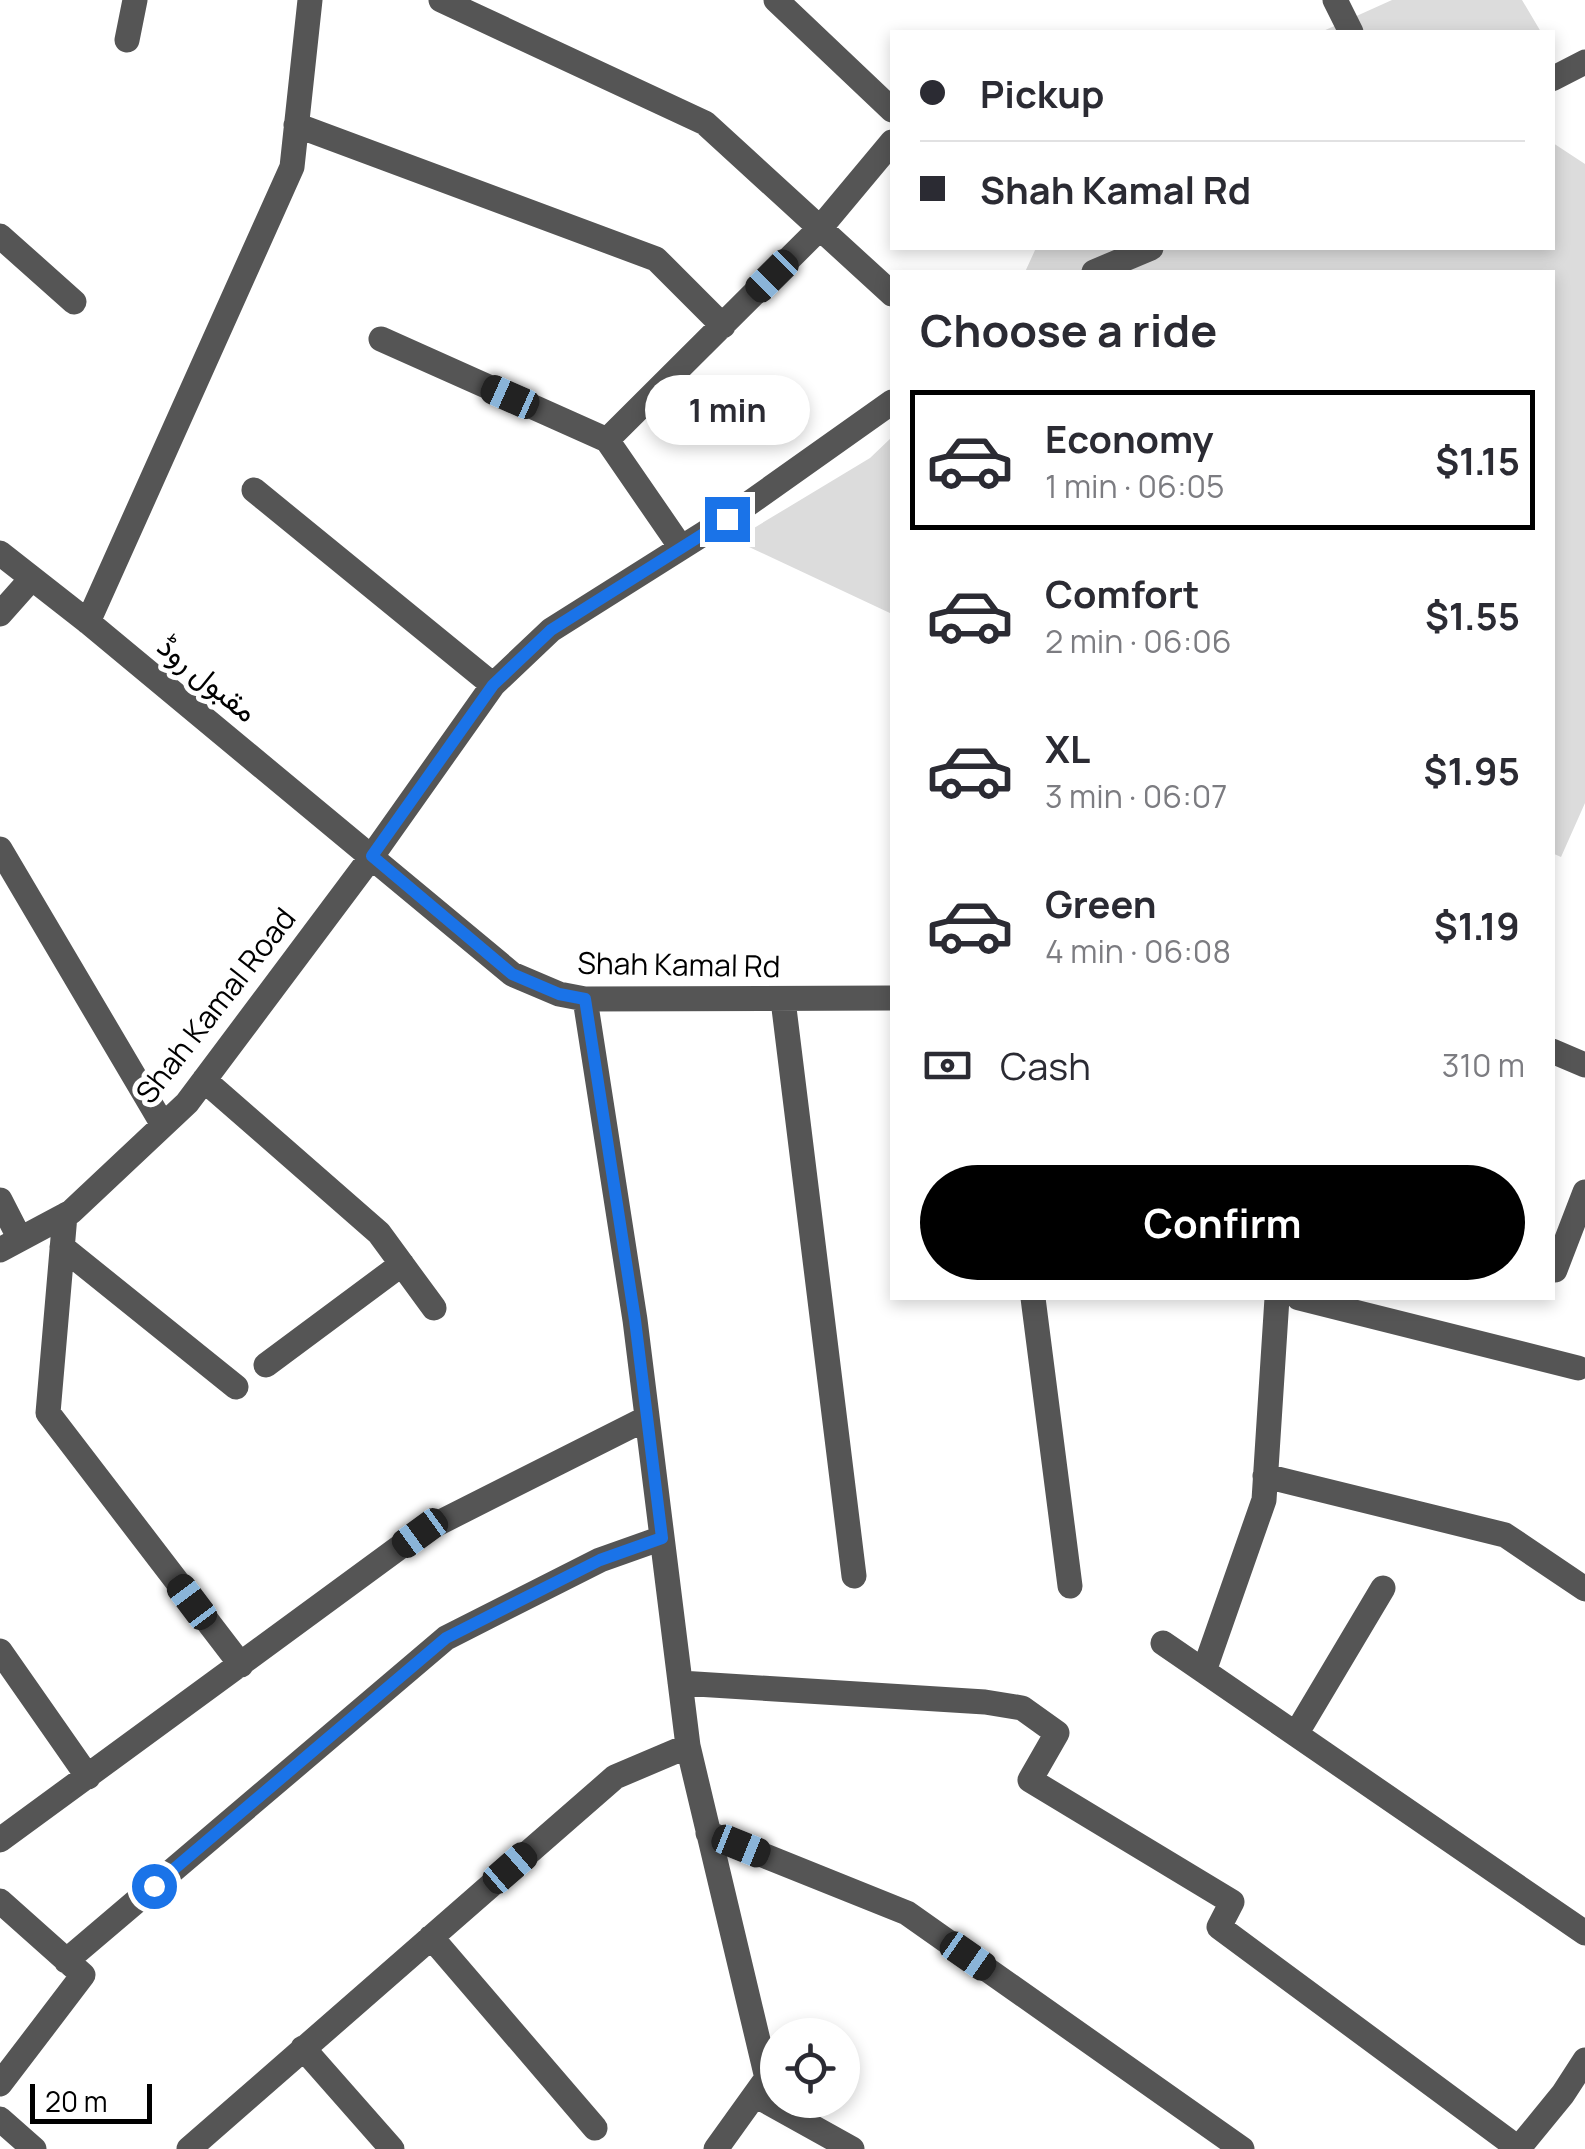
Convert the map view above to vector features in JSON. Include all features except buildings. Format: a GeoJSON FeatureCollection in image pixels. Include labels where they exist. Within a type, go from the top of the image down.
{"type":"FeatureCollection","features":[{"type":"Feature","properties":{"kind":"street"},"geometry":{"type":"LineString","coordinates":[[127,40],[135,0]]}},
{"type":"Feature","properties":{"kind":"street"},"geometry":{"type":"LineString","coordinates":[[88,622],[292,167],[310,0]]}},
{"type":"Feature","properties":{"kind":"street"},"geometry":{"type":"LineString","coordinates":[[441,0],[706,123],[890,292]]}},
{"type":"Feature","properties":{"kind":"street"},"geometry":{"type":"LineString","coordinates":[[776,0],[890,108]]}},
{"type":"Feature","properties":{"kind":"street"},"geometry":{"type":"LineString","coordinates":[[1335,0],[1350,30]]}},
{"type":"Feature","properties":{"kind":"street"},"geometry":{"type":"LineString","coordinates":[[1555,77],[1585,62]]}},
{"type":"Feature","properties":{"kind":"street"},"geometry":{"type":"LineString","coordinates":[[296,126],[656,259],[722,326]]}},
{"type":"Feature","properties":{"kind":"street"},"geometry":{"type":"LineString","coordinates":[[607,440],[822,227],[890,144]]}},
{"type":"Feature","properties":{"kind":"street"},"geometry":{"type":"LineString","coordinates":[[0,236],[74,302]]}},
{"type":"Feature","properties":{"kind":"street"},"geometry":{"type":"LineString","coordinates":[[1099,270],[1146,250]]}},
{"type":"Feature","properties":{"kind":"street"},"geometry":{"type":"LineString","coordinates":[[381,339],[607,440],[680,546]]}},
{"type":"Feature","properties":{"kind":"street"},"geometry":{"type":"LineString","coordinates":[[372,856],[493,685],[551,630],[727,519],[890,403]]}},
{"type":"Feature","properties":{"kind":"street"},"geometry":{"type":"LineString","coordinates":[[254,490],[493,685]]}},
{"type":"Feature","properties":{"kind":"street","name":"مقبول روڈ"},"geometry":{"type":"LineString","coordinates":[[0,554],[372,856]]}},
{"type":"Feature","properties":{"kind":"street"},"geometry":{"type":"LineString","coordinates":[[0,614],[32,578]]}},
{"type":"Feature","properties":{"kind":"street"},"geometry":{"type":"LineString","coordinates":[[0,849],[163,1124]]}},
{"type":"Feature","properties":{"kind":"street","name":"Shah Kamal Rd"},"geometry":{"type":"LineString","coordinates":[[372,856],[512,974],[559,994],[585,999],[890,998]]}},
{"type":"Feature","properties":{"kind":"street","name":"Shah Kamal Road"},"geometry":{"type":"LineString","coordinates":[[10,1244],[65,1215],[187,1103],[372,856]]}},
{"type":"Feature","properties":{"kind":"street"},"geometry":{"type":"LineString","coordinates":[[585,999],[647,1418],[688,1746],[766,2078],[716,2149]]}},
{"type":"Feature","properties":{"kind":"street"},"geometry":{"type":"LineString","coordinates":[[783,1000],[854,1576]]}},
{"type":"Feature","properties":{"kind":"street"},"geometry":{"type":"LineString","coordinates":[[1555,1052],[1585,1065]]}},
{"type":"Feature","properties":{"kind":"street"},"geometry":{"type":"LineString","coordinates":[[204,1080],[379,1233],[434,1308]]}},
{"type":"Feature","properties":{"kind":"street"},"geometry":{"type":"LineString","coordinates":[[1555,1270],[1585,1192]]}},
{"type":"Feature","properties":{"kind":"street"},"geometry":{"type":"LineString","coordinates":[[0,1200],[10,1244]]}},
{"type":"Feature","properties":{"kind":"street"},"geometry":{"type":"LineString","coordinates":[[65,1215],[48,1413],[240,1665]]}},
{"type":"Feature","properties":{"kind":"street"},"geometry":{"type":"LineString","coordinates":[[62,1248],[236,1387]]}},
{"type":"Feature","properties":{"kind":"street"},"geometry":{"type":"LineString","coordinates":[[266,1365],[402,1264]]}},
{"type":"Feature","properties":{"kind":"street"},"geometry":{"type":"LineString","coordinates":[[1033,1300],[1070,1586]]}},
{"type":"Feature","properties":{"kind":"street"},"geometry":{"type":"LineString","coordinates":[[1204,1671],[1264,1500],[1277,1300]]}},
{"type":"Feature","properties":{"kind":"street"},"geometry":{"type":"LineString","coordinates":[[1307,1300],[1578,1368]]}},
{"type":"Feature","properties":{"kind":"street"},"geometry":{"type":"LineString","coordinates":[[0,1840],[420,1533],[647,1418]]}},
{"type":"Feature","properties":{"kind":"street"},"geometry":{"type":"LineString","coordinates":[[1265,1476],[1504,1535],[1585,1589]]}},
{"type":"Feature","properties":{"kind":"street"},"geometry":{"type":"LineString","coordinates":[[66,1960],[446,1638],[600,1560],[662,1538]]}},
{"type":"Feature","properties":{"kind":"street"},"geometry":{"type":"LineString","coordinates":[[1296,1734],[1383,1588]]}},
{"type":"Feature","properties":{"kind":"street"},"geometry":{"type":"LineString","coordinates":[[1163,1643],[1585,1932]]}},
{"type":"Feature","properties":{"kind":"street"},"geometry":{"type":"LineString","coordinates":[[0,1651],[88,1777]]}},
{"type":"Feature","properties":{"kind":"street"},"geometry":{"type":"LineString","coordinates":[[680,1684],[985,1702],[1022,1708],[1057,1733],[1030,1780],[1232,1902],[1220,1926],[1518,2149],[1585,2060]]}},
{"type":"Feature","properties":{"kind":"street"},"geometry":{"type":"LineString","coordinates":[[189,2149],[615,1776],[688,1746]]}},
{"type":"Feature","properties":{"kind":"street"},"geometry":{"type":"LineString","coordinates":[[708,1833],[907,1913],[1242,2149]]}},
{"type":"Feature","properties":{"kind":"street"},"geometry":{"type":"LineString","coordinates":[[0,1902],[82,1975],[0,2084]]}},
{"type":"Feature","properties":{"kind":"street"},"geometry":{"type":"LineString","coordinates":[[431,1937],[595,2128]]}},
{"type":"Feature","properties":{"kind":"street"},"geometry":{"type":"LineString","coordinates":[[303,2048],[392,2149]]}},
{"type":"Feature","properties":{"kind":"street"},"geometry":{"type":"LineString","coordinates":[[754,2095],[852,2149]]}},
{"type":"Feature","properties":{"kind":"street"},"geometry":{"type":"LineString","coordinates":[[0,2119],[34,2149]]}},
{"type":"Feature","properties":{"kind":"shaded area"},"geometry":{"type":"Polygon","coordinates":[[[1392,0],[1522,0],[1540,30],[1325,30],[1392,0]]]}},
{"type":"Feature","properties":{"kind":"shaded area"},"geometry":{"type":"Polygon","coordinates":[[[1555,144],[1585,164],[1585,803],[1561,857],[1555,854],[1555,270],[1026,270],[1035,250],[1555,250],[1555,144]]]}},
{"type":"Feature","properties":{"kind":"shaded area"},"geometry":{"type":"Polygon","coordinates":[[[890,439],[890,613],[734,540],[870,458],[890,439]]]}},
{"type":"Feature","properties":{"kind":"route"},"geometry":{"type":"LineString","coordinates":[[154,1886],[446,1638],[600,1560],[662,1538],[635,1320],[585,999],[559,994],[512,974],[372,856],[493,685],[551,630],[727,519]]}}]}
